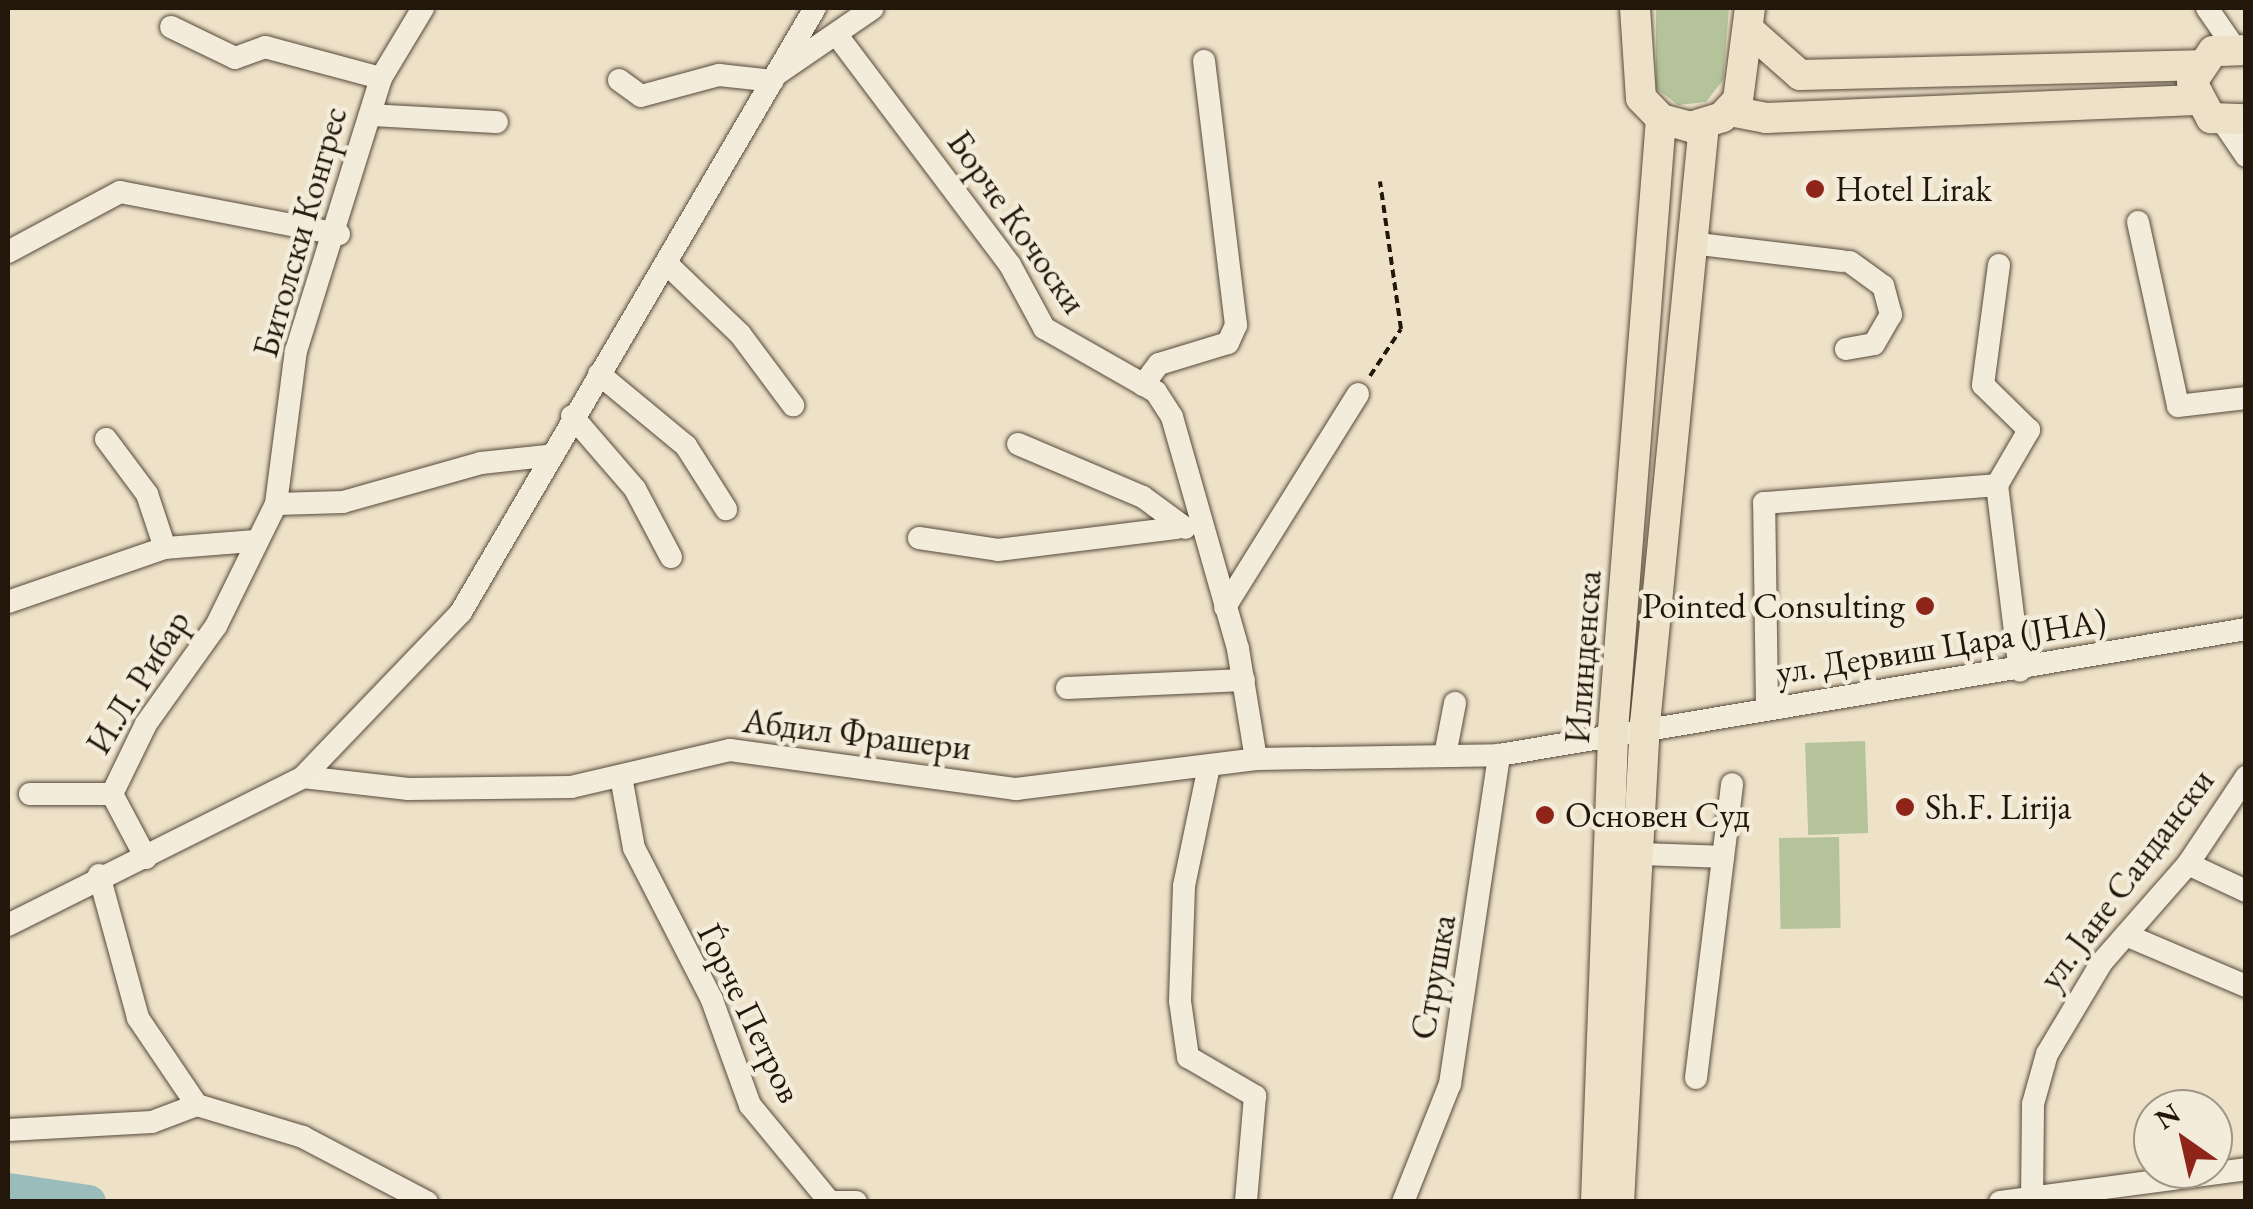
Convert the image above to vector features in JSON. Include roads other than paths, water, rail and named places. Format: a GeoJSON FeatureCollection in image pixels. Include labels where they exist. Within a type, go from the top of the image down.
{"type":"FeatureCollection","features":[{"type":"Feature","properties":{"kind":"main road"},"geometry":{"type":"LineString","coordinates":[[1636,8],[1635,84],[1661,119],[2196,100],[2234,120]]}},
{"type":"Feature","properties":{"kind":"main road"},"geometry":{"type":"LineString","coordinates":[[1749,19],[1800,75],[2201,61],[2240,48]]}},
{"type":"Feature","properties":{"kind":"main road","name":"Илинденска"},"geometry":{"type":"LineString","coordinates":[[1620,1202],[1645,724],[1690,243],[1717,118],[1745,84],[1749,19]]}},
{"type":"Feature","properties":{"kind":"main road"},"geometry":{"type":"LineString","coordinates":[[2196,100],[2201,61]]}},
{"type":"Feature","properties":{"kind":"main road","name":"Илинденска"},"geometry":{"type":"LineString","coordinates":[[1596,1202],[1614,730],[1661,119]]}},
{"type":"Feature","properties":{"kind":"street","name":"Битолски Конгрес"},"geometry":{"type":"LineString","coordinates":[[254,541],[276,504],[296,350],[339,234],[381,78],[423,8]]}},
{"type":"Feature","properties":{"kind":"street"},"geometry":{"type":"LineString","coordinates":[[8,925],[99,874],[146,858],[303,778],[461,612],[545,456],[668,265],[815,8]]}},
{"type":"Feature","properties":{"kind":"street"},"geometry":{"type":"LineString","coordinates":[[620,80],[641,96],[697,78],[775,78],[839,38],[873,8]]}},
{"type":"Feature","properties":{"kind":"street"},"geometry":{"type":"LineString","coordinates":[[2208,10],[2240,48]]}},
{"type":"Feature","properties":{"kind":"street"},"geometry":{"type":"LineString","coordinates":[[2201,61],[2208,10]]}},
{"type":"Feature","properties":{"kind":"street"},"geometry":{"type":"LineString","coordinates":[[171,27],[236,58],[265,47],[381,78]]}},
{"type":"Feature","properties":{"kind":"street","name":"Борче Кочоски"},"geometry":{"type":"LineString","coordinates":[[839,38],[1010,265],[1044,328],[1143,385],[1172,418],[1244,680],[1256,759]]}},
{"type":"Feature","properties":{"kind":"street"},"geometry":{"type":"LineString","coordinates":[[1143,385],[1160,364],[1228,343],[1236,325],[1204,61]]}},
{"type":"Feature","properties":{"kind":"street"},"geometry":{"type":"LineString","coordinates":[[371,115],[497,122]]}},
{"type":"Feature","properties":{"kind":"street"},"geometry":{"type":"LineString","coordinates":[[2234,120],[2246,156]]}},
{"type":"Feature","properties":{"kind":"street"},"geometry":{"type":"LineString","coordinates":[[8,252],[120,192],[339,234]]}},
{"type":"Feature","properties":{"kind":"street"},"geometry":{"type":"LineString","coordinates":[[2138,222],[2178,406],[2246,398]]}},
{"type":"Feature","properties":{"kind":"street"},"geometry":{"type":"LineString","coordinates":[[1690,243],[1846,261],[1883,286],[1891,315],[1874,344],[1846,349]]}},
{"type":"Feature","properties":{"kind":"street"},"geometry":{"type":"LineString","coordinates":[[668,265],[740,334],[793,405]]}},
{"type":"Feature","properties":{"kind":"street"},"geometry":{"type":"LineString","coordinates":[[2000,265],[1983,385],[2029,430],[1997,485],[2020,671]]}},
{"type":"Feature","properties":{"kind":"street"},"geometry":{"type":"LineString","coordinates":[[598,374],[686,446],[726,510]]}},
{"type":"Feature","properties":{"kind":"street"},"geometry":{"type":"LineString","coordinates":[[1225,607],[1358,394]]}},
{"type":"Feature","properties":{"kind":"street"},"geometry":{"type":"LineString","coordinates":[[572,416],[635,489],[671,558]]}},
{"type":"Feature","properties":{"kind":"street"},"geometry":{"type":"LineString","coordinates":[[106,440],[147,494],[165,548]]}},
{"type":"Feature","properties":{"kind":"street"},"geometry":{"type":"LineString","coordinates":[[1018,444],[1143,497],[1176,528]]}},
{"type":"Feature","properties":{"kind":"street"},"geometry":{"type":"LineString","coordinates":[[276,504],[342,502],[481,463],[545,456]]}},
{"type":"Feature","properties":{"kind":"street"},"geometry":{"type":"LineString","coordinates":[[1767,707],[1764,503],[1997,485]]}},
{"type":"Feature","properties":{"kind":"street"},"geometry":{"type":"LineString","coordinates":[[919,538],[998,550],[1203,528]]}},
{"type":"Feature","properties":{"kind":"street"},"geometry":{"type":"LineString","coordinates":[[8,602],[165,548],[254,541]]}},
{"type":"Feature","properties":{"kind":"street","name":"И.Л. Рибар"},"geometry":{"type":"LineString","coordinates":[[146,858],[112,794],[146,724],[216,626],[254,541]]}},
{"type":"Feature","properties":{"kind":"street","name":"ул. Дервиш Цара (ЈНА)"},"geometry":{"type":"LineString","coordinates":[[1614,730],[2020,671],[2246,629]]}},
{"type":"Feature","properties":{"kind":"street"},"geometry":{"type":"LineString","coordinates":[[1068,688],[1244,680]]}},
{"type":"Feature","properties":{"kind":"street"},"geometry":{"type":"LineString","coordinates":[[1444,754],[1454,703]]}},
{"type":"Feature","properties":{"kind":"street","name":"Абдил Фрашери"},"geometry":{"type":"LineString","coordinates":[[303,778],[506,792],[622,782],[730,750],[1016,788],[1208,771],[1256,759],[1499,755],[1614,730]]}},
{"type":"Feature","properties":{"kind":"street","name":"Струшка"},"geometry":{"type":"LineString","coordinates":[[1403,1202],[1450,1084],[1499,755]]}},
{"type":"Feature","properties":{"kind":"street"},"geometry":{"type":"LineString","coordinates":[[1208,771],[1184,886],[1183,1040],[1206,1072],[1239,1080],[1256,1096],[1246,1202]]}},
{"type":"Feature","properties":{"kind":"street","name":"ул. Јане Сандански"},"geometry":{"type":"LineString","coordinates":[[2033,1199],[2033,1104],[2046,1054],[2126,935],[2188,864],[2246,777]]}},
{"type":"Feature","properties":{"kind":"street","name":"Ѓорче Петров"},"geometry":{"type":"LineString","coordinates":[[622,782],[634,848],[712,1000],[750,1106],[828,1201]]}},
{"type":"Feature","properties":{"kind":"street"},"geometry":{"type":"LineString","coordinates":[[1696,1078],[1732,784]]}},
{"type":"Feature","properties":{"kind":"street"},"geometry":{"type":"LineString","coordinates":[[30,794],[112,794]]}},
{"type":"Feature","properties":{"kind":"street"},"geometry":{"type":"LineString","coordinates":[[1638,854],[1723,857]]}},
{"type":"Feature","properties":{"kind":"street"},"geometry":{"type":"LineString","coordinates":[[2188,864],[2246,891]]}},
{"type":"Feature","properties":{"kind":"street"},"geometry":{"type":"LineString","coordinates":[[99,874],[138,1018],[197,1105]]}},
{"type":"Feature","properties":{"kind":"street"},"geometry":{"type":"LineString","coordinates":[[2126,935],[2246,986]]}},
{"type":"Feature","properties":{"kind":"street"},"geometry":{"type":"LineString","coordinates":[[8,1130],[152,1122],[197,1105],[303,1137],[427,1202]]}},
{"type":"Feature","properties":{"kind":"street"},"geometry":{"type":"LineString","coordinates":[[2000,1202],[2076,1196],[2246,1169]]}},
{"type":"Feature","properties":{"kind":"street"},"geometry":{"type":"LineString","coordinates":[[828,1201],[856,1202]]}},
{"type":"Feature","properties":{"kind":"waterway"},"geometry":{"type":"LineString","coordinates":[[8,1190],[88,1202]]}},
{"type":"Feature","properties":{"kind":"place","name":"Hotel Lirak"},"geometry":{"type":"Point","coordinates":[1815,189]}},
{"type":"Feature","properties":{"kind":"place","name":"Pointed Consulting"},"geometry":{"type":"Point","coordinates":[1925,606]}},
{"type":"Feature","properties":{"kind":"place","name":"Sh.F. Lirija"},"geometry":{"type":"Point","coordinates":[1905,807]}},
{"type":"Feature","properties":{"kind":"place","name":"Основен Суд"},"geometry":{"type":"Point","coordinates":[1545,815]}}]}
